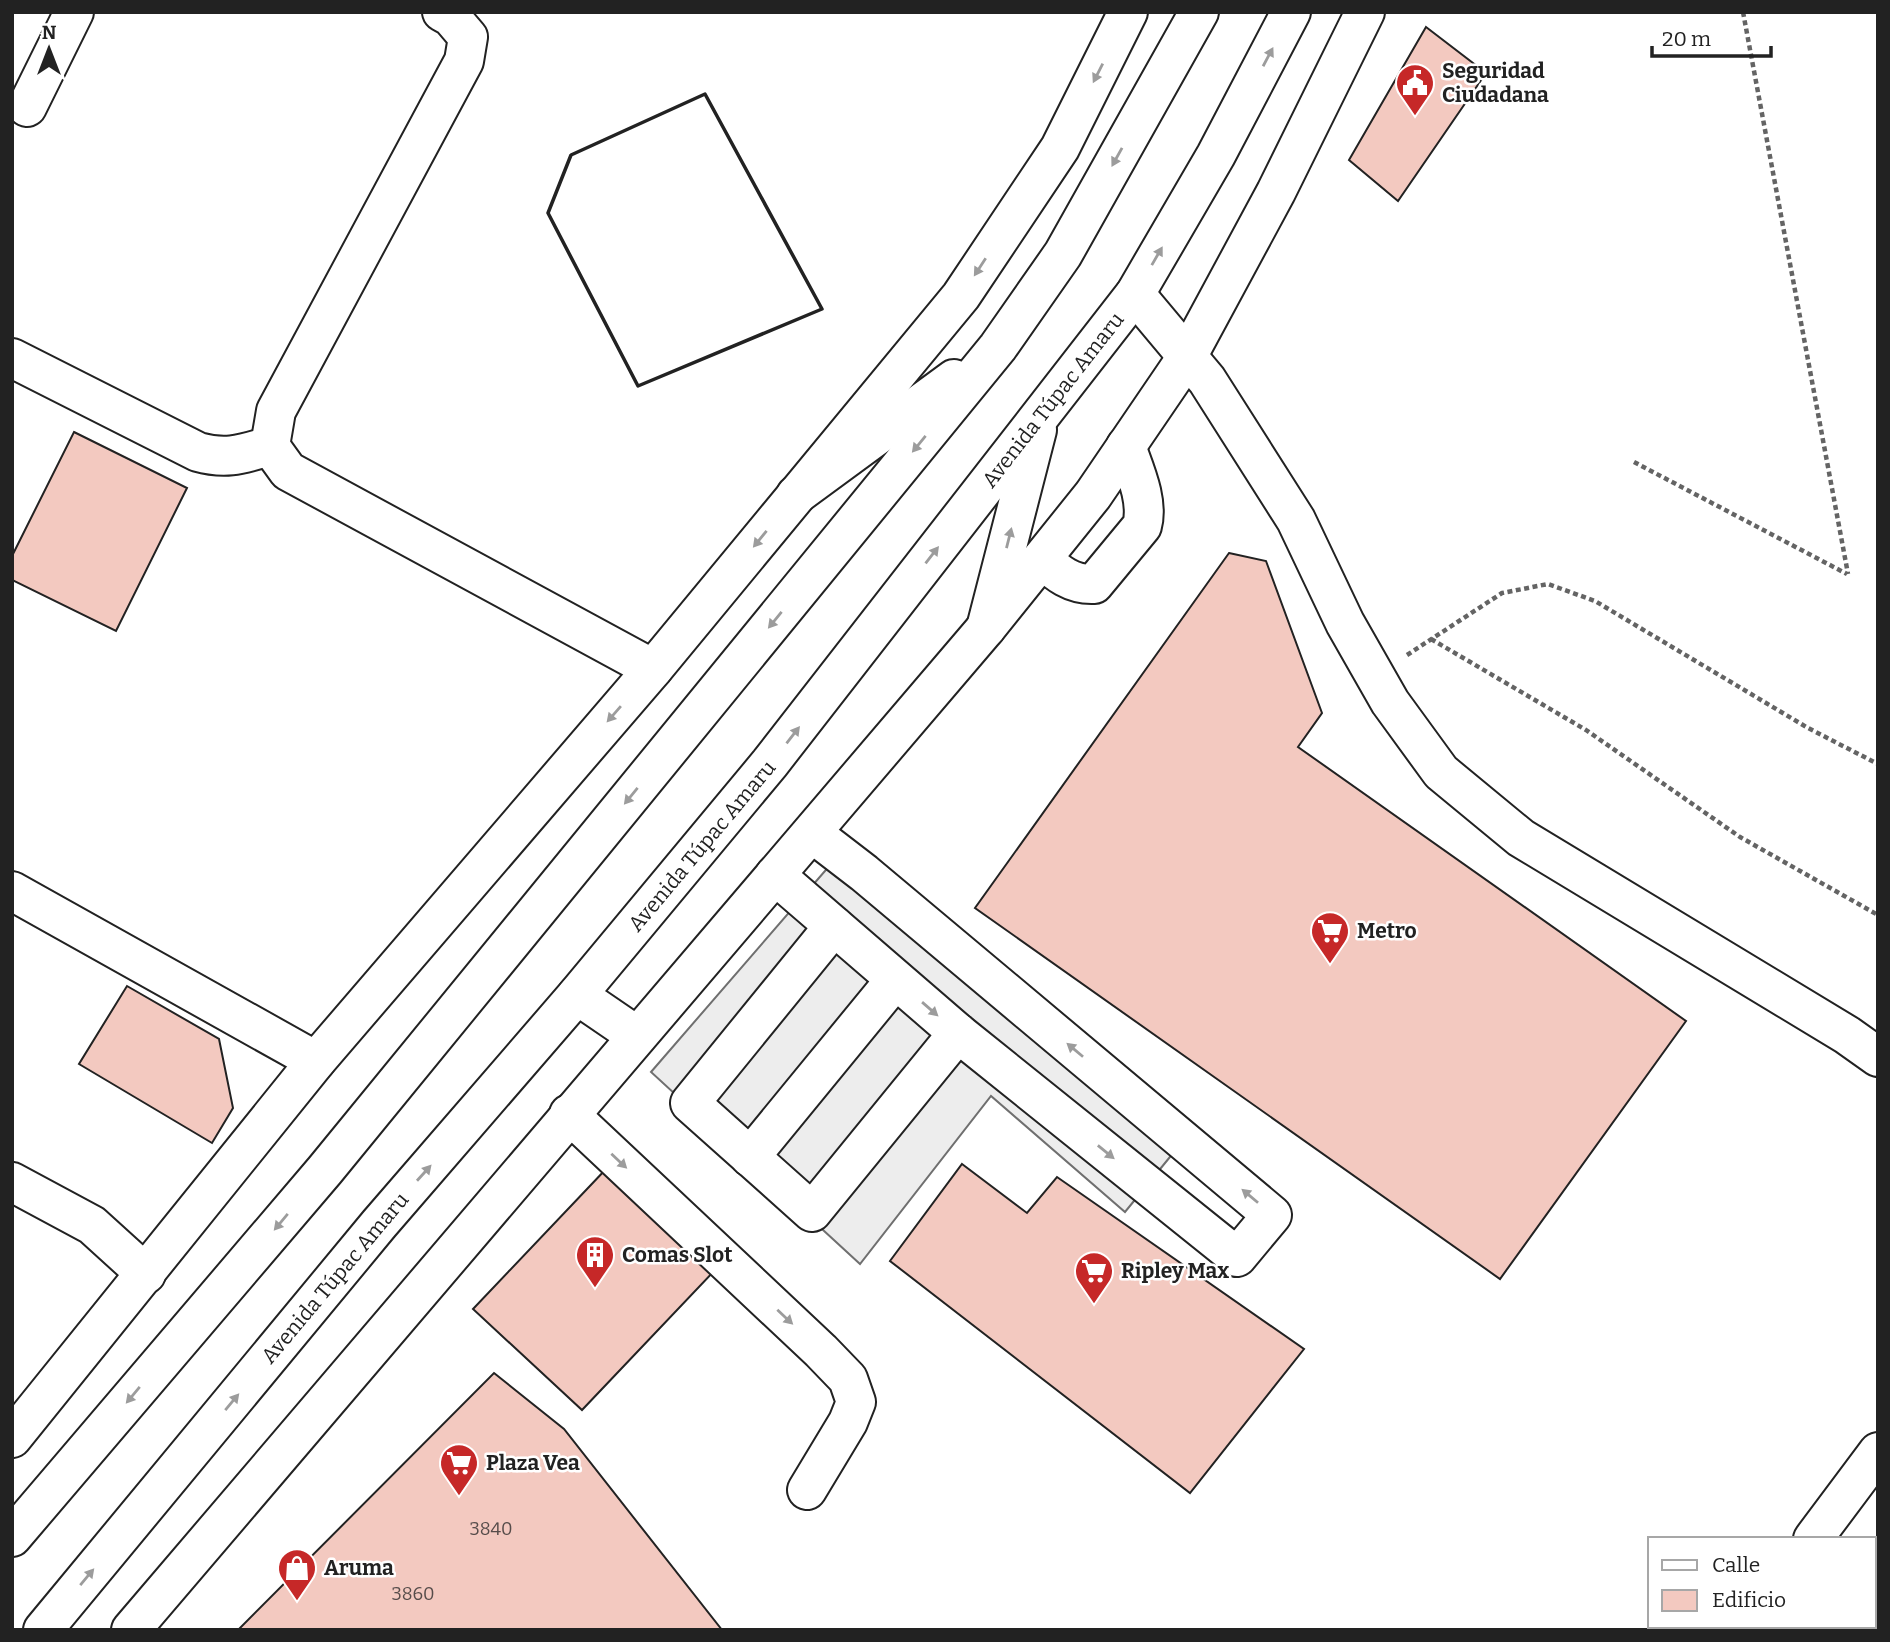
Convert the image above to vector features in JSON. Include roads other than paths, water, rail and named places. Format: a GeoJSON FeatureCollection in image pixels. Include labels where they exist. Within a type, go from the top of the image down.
{"type":"FeatureCollection","features":[{"type":"Feature","properties":{"kind":"main road"},"geometry":{"type":"LineString","coordinates":[[27,107],[74,12]]}},
{"type":"Feature","properties":{"kind":"main road"},"geometry":{"type":"LineString","coordinates":[[442,12],[451,17],[468,37],[464,61],[276,411],[270,446],[288,471],[653,669]]}},
{"type":"Feature","properties":{"kind":"main road"},"geometry":{"type":"LineString","coordinates":[[12,1438],[316,1061],[653,669],[961,296],[1060,148],[1128,12]]}},
{"type":"Feature","properties":{"kind":"main road"},"geometry":{"type":"LineString","coordinates":[[12,1537],[325,1170],[998,347],[1063,254],[1199,12]]}},
{"type":"Feature","properties":{"kind":"main road","name":"Avenida Túpac Amaru"},"geometry":{"type":"LineString","coordinates":[[43,1630],[379,1224],[578,995],[771,763],[1135,294],[1216,155],[1292,12]]}},
{"type":"Feature","properties":{"kind":"main road"},"geometry":{"type":"LineString","coordinates":[[131,1630],[986,628],[1093,495],[1187,356],[1276,192],[1366,12]]}},
{"type":"Feature","properties":{"kind":"main road"},"geometry":{"type":"LineString","coordinates":[[1135,294],[1207,380],[1296,520],[1345,623],[1374,676],[1441,772],[1521,838],[1847,1034],[1878,1057]]}},
{"type":"Feature","properties":{"kind":"main road"},"geometry":{"type":"LineString","coordinates":[[796,495],[998,347]]}},
{"type":"Feature","properties":{"kind":"main road"},"geometry":{"type":"LineString","coordinates":[[12,358],[198,452],[217,457],[233,456],[270,446]]}},
{"type":"Feature","properties":{"kind":"main road"},"geometry":{"type":"LineString","coordinates":[[986,628],[1040,417]]}},
{"type":"Feature","properties":{"kind":"main road"},"geometry":{"type":"LineString","coordinates":[[1042,559],[1056,572],[1077,584],[1094,584],[1142,526],[1144,504],[1126,446]]}},
{"type":"Feature","properties":{"kind":"main road"},"geometry":{"type":"LineString","coordinates":[[775,875],[958,1033],[1237,1257],[1272,1215],[864,873],[812,833]]}},
{"type":"Feature","properties":{"kind":"main road"},"geometry":{"type":"LineString","coordinates":[[12,891],[316,1061]]}},
{"type":"Feature","properties":{"kind":"main road"},"geometry":{"type":"LineString","coordinates":[[834,926],[690,1103],[812,1212],[958,1033]]}},
{"type":"Feature","properties":{"kind":"main road"},"geometry":{"type":"LineString","coordinates":[[750,1157],[895,980]]}},
{"type":"Feature","properties":{"kind":"main road"},"geometry":{"type":"LineString","coordinates":[[578,995],[637,1037]]}},
{"type":"Feature","properties":{"kind":"main road"},"geometry":{"type":"LineString","coordinates":[[569,1114],[848,1379],[856,1402],[848,1422],[807,1490]]}},
{"type":"Feature","properties":{"kind":"main road"},"geometry":{"type":"LineString","coordinates":[[12,1182],[92,1225],[146,1274]]}},
{"type":"Feature","properties":{"kind":"main road"},"geometry":{"type":"LineString","coordinates":[[1815,1537],[1878,1452]]}},
{"type":"Feature","properties":{"kind":"place","name":"Seguridad Ciudadana"},"geometry":{"type":"Point","coordinates":[1415,117]}},
{"type":"Feature","properties":{"kind":"place","name":"Metro"},"geometry":{"type":"Point","coordinates":[1330,965]}},
{"type":"Feature","properties":{"kind":"place","name":"Comas Slot"},"geometry":{"type":"Point","coordinates":[595,1289]}},
{"type":"Feature","properties":{"kind":"place","name":"Ripley Max"},"geometry":{"type":"Point","coordinates":[1094,1305]}},
{"type":"Feature","properties":{"kind":"place","name":"Plaza Vea"},"geometry":{"type":"Point","coordinates":[459,1497]}},
{"type":"Feature","properties":{"kind":"place","name":"Aruma"},"geometry":{"type":"Point","coordinates":[297,1602]}}]}
